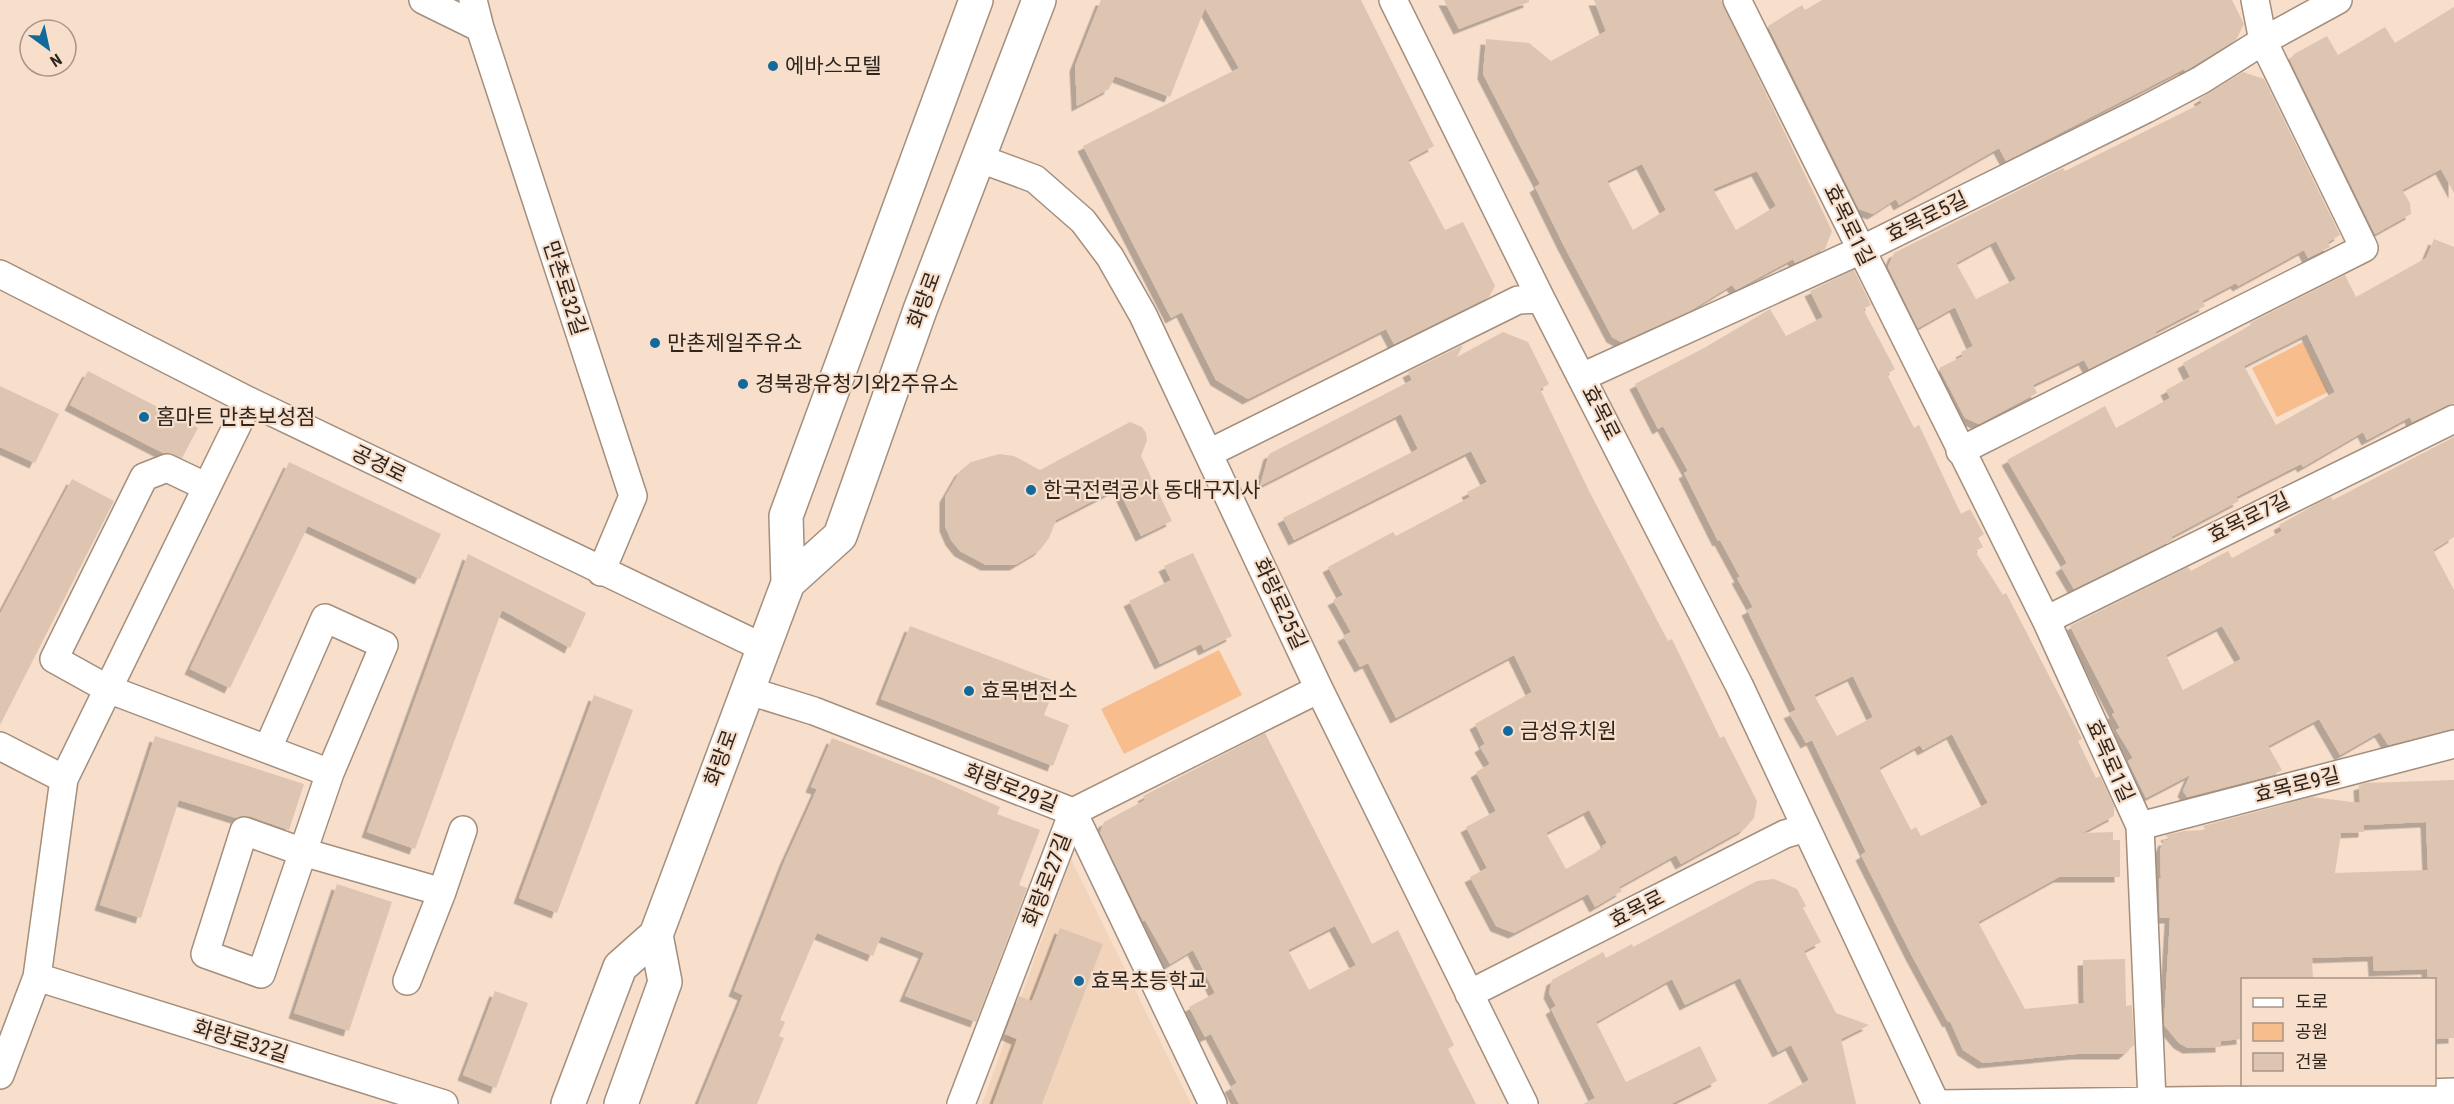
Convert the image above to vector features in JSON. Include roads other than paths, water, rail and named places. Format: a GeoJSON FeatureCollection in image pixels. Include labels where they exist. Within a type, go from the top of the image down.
{"type":"FeatureCollection","features":[{"type":"Feature","properties":{"kind":"main road","name":"화랑로"},"geometry":{"type":"LineString","coordinates":[[788,583],[840,536],[920,310],[1039,0]]}},
{"type":"Feature","properties":{"kind":"main road","name":"화랑로"},"geometry":{"type":"LineString","coordinates":[[568,1104],[620,967],[656,935],[762,647],[788,583],[786,516],[971,3]]}},
{"type":"Feature","properties":{"kind":"main road"},"geometry":{"type":"LineString","coordinates":[[621,1104],[665,982],[656,935]]}},
{"type":"Feature","properties":{"kind":"street"},"geometry":{"type":"LineString","coordinates":[[423,0],[480,28]]}},
{"type":"Feature","properties":{"kind":"street","name":"만촌로32길"},"geometry":{"type":"LineString","coordinates":[[473,0],[480,28],[633,496],[601,572]]}},
{"type":"Feature","properties":{"kind":"street","name":"효목로"},"geometry":{"type":"LineString","coordinates":[[1394,0],[1541,299],[1739,685],[1936,1104]]}},
{"type":"Feature","properties":{"kind":"street","name":"효목로1길"},"geometry":{"type":"LineString","coordinates":[[1737,0],[2046,620],[2140,826],[2152,1100]]}},
{"type":"Feature","properties":{"kind":"street"},"geometry":{"type":"LineString","coordinates":[[1960,451],[2364,248],[2263,41],[2255,0]]}},
{"type":"Feature","properties":{"kind":"street","name":"효목로5길"},"geometry":{"type":"LineString","coordinates":[[1582,377],[1861,250],[2201,80],[2263,41],[2338,0]]}},
{"type":"Feature","properties":{"kind":"street","name":"화랑로25길"},"geometry":{"type":"LineString","coordinates":[[978,158],[1035,179],[1083,221],[1110,257],[1143,315],[1319,689],[1524,1104]]}},
{"type":"Feature","properties":{"kind":"street","name":"공경로"},"geometry":{"type":"LineString","coordinates":[[0,274],[249,401],[601,572],[762,647]]}},
{"type":"Feature","properties":{"kind":"street"},"geometry":{"type":"LineString","coordinates":[[1209,453],[1518,300],[1541,299]]}},
{"type":"Feature","properties":{"kind":"street"},"geometry":{"type":"LineString","coordinates":[[0,1075],[37,977],[64,779],[249,401]]}},
{"type":"Feature","properties":{"kind":"street","name":"효목로7길"},"geometry":{"type":"LineString","coordinates":[[2046,620],[2454,419]]}},
{"type":"Feature","properties":{"kind":"street"},"geometry":{"type":"LineString","coordinates":[[207,487],[167,468],[144,477],[54,659],[108,689],[330,773]]}},
{"type":"Feature","properties":{"kind":"street"},"geometry":{"type":"LineString","coordinates":[[268,748],[325,618],[384,645],[330,773],[303,852],[261,974],[205,954],[244,831],[303,852],[442,892]]}},
{"type":"Feature","properties":{"kind":"street","name":"화랑로27길"},"geometry":{"type":"LineString","coordinates":[[961,1104],[1073,812],[1319,689]]}},
{"type":"Feature","properties":{"kind":"street","name":"화랑로29길"},"geometry":{"type":"LineString","coordinates":[[746,690],[814,711],[1073,812],[1214,1104]]}},
{"type":"Feature","properties":{"kind":"street","name":"효목로9길"},"geometry":{"type":"LineString","coordinates":[[2140,826],[2454,744]]}},
{"type":"Feature","properties":{"kind":"street"},"geometry":{"type":"LineString","coordinates":[[0,746],[64,779]]}},
{"type":"Feature","properties":{"kind":"street","name":"효목로"},"geometry":{"type":"LineString","coordinates":[[1469,994],[1785,834],[1806,828]]}},
{"type":"Feature","properties":{"kind":"street"},"geometry":{"type":"LineString","coordinates":[[407,981],[442,892],[463,830]]}},
{"type":"Feature","properties":{"kind":"street","name":"화랑로32길"},"geometry":{"type":"LineString","coordinates":[[37,977],[444,1104]]}},
{"type":"Feature","properties":{"kind":"street"},"geometry":{"type":"LineString","coordinates":[[1936,1104],[2152,1100],[2242,1102],[2454,1092]]}},
{"type":"Feature","properties":{"kind":"place","name":"에바스모텔"},"geometry":{"type":"Point","coordinates":[773,66]}},
{"type":"Feature","properties":{"kind":"place","name":"만촌제일주유소"},"geometry":{"type":"Point","coordinates":[655,343]}},
{"type":"Feature","properties":{"kind":"place","name":"경북광유청기와2주유소"},"geometry":{"type":"Point","coordinates":[743,384]}},
{"type":"Feature","properties":{"kind":"place","name":"홈마트 만촌보성점"},"geometry":{"type":"Point","coordinates":[144,417]}},
{"type":"Feature","properties":{"kind":"place","name":"한국전력공사 동대구지사"},"geometry":{"type":"Point","coordinates":[1031,490]}},
{"type":"Feature","properties":{"kind":"place","name":"효목변전소"},"geometry":{"type":"Point","coordinates":[969,691]}},
{"type":"Feature","properties":{"kind":"place","name":"금성유치원"},"geometry":{"type":"Point","coordinates":[1508,731]}},
{"type":"Feature","properties":{"kind":"place","name":"효목초등학교"},"geometry":{"type":"Point","coordinates":[1079,981]}}]}
